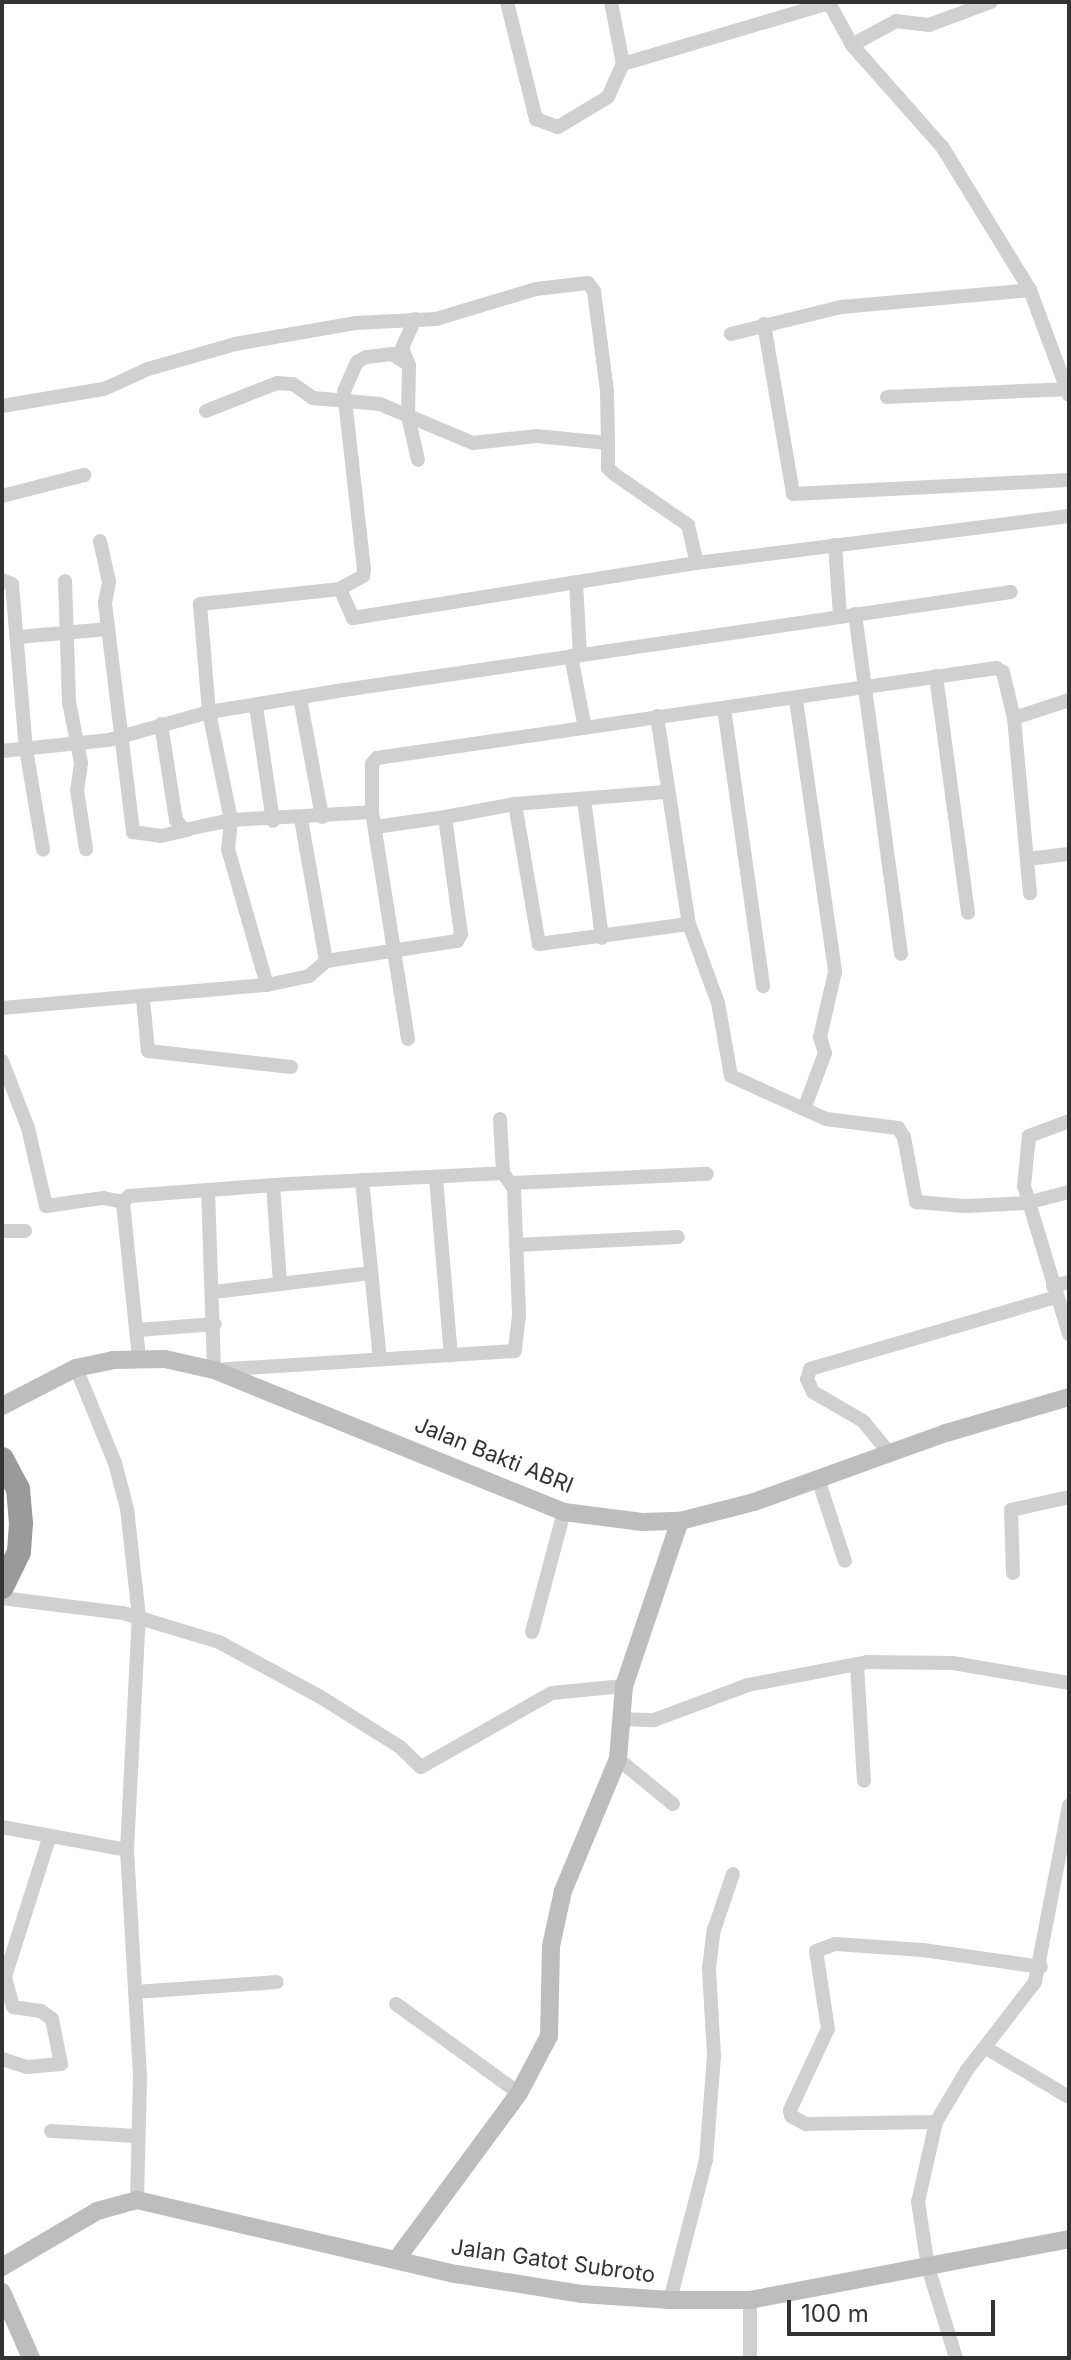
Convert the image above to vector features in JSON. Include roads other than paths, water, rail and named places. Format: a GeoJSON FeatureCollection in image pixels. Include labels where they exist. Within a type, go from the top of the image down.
{"type":"FeatureCollection","features":[{"type":"Feature","properties":{"kind":"highway"},"geometry":{"type":"LineString","coordinates":[[2,1459],[18,1489],[21,1523],[19,1552],[2,1587]]}},
{"type":"Feature","properties":{"kind":"street"},"geometry":{"type":"LineString","coordinates":[[507,2],[531,105],[544,126],[558,127],[608,97],[623,64],[611,2]]}},
{"type":"Feature","properties":{"kind":"street"},"geometry":{"type":"LineString","coordinates":[[852,45],[896,21],[926,26],[953,9],[991,2]]}},
{"type":"Feature","properties":{"kind":"street"},"geometry":{"type":"LineString","coordinates":[[623,64],[832,4],[852,45],[943,148],[1030,290],[1068,392],[887,397]]}},
{"type":"Feature","properties":{"kind":"street"},"geometry":{"type":"LineString","coordinates":[[2,406],[104,389],[148,369],[235,344],[355,323],[462,314],[536,289],[588,283],[594,291],[607,391],[608,468],[688,525],[697,563]]}},
{"type":"Feature","properties":{"kind":"street"},"geometry":{"type":"LineString","coordinates":[[731,334],[841,307],[1030,290]]}},
{"type":"Feature","properties":{"kind":"street"},"geometry":{"type":"LineString","coordinates":[[415,319],[402,340],[409,365],[408,416],[418,460]]}},
{"type":"Feature","properties":{"kind":"street"},"geometry":{"type":"LineString","coordinates":[[764,324],[793,494],[1069,480]]}},
{"type":"Feature","properties":{"kind":"street"},"geometry":{"type":"LineString","coordinates":[[267,985],[228,849],[231,820],[225,810],[209,712],[200,604],[340,589],[364,572],[344,391],[357,362],[392,354],[409,365]]}},
{"type":"Feature","properties":{"kind":"street"},"geometry":{"type":"LineString","coordinates":[[206,411],[277,383],[293,384],[313,398],[380,404],[473,443],[536,436],[608,443]]}},
{"type":"Feature","properties":{"kind":"street"},"geometry":{"type":"LineString","coordinates":[[2,496],[84,475]]}},
{"type":"Feature","properties":{"kind":"street"},"geometry":{"type":"LineString","coordinates":[[340,589],[353,618],[697,563],[1069,516]]}},
{"type":"Feature","properties":{"kind":"street"},"geometry":{"type":"LineString","coordinates":[[100,541],[109,582],[105,603],[133,832],[161,836],[231,820],[445,817],[515,804],[665,792]]}},
{"type":"Feature","properties":{"kind":"street"},"geometry":{"type":"LineString","coordinates":[[835,545],[848,614],[868,690],[901,954]]}},
{"type":"Feature","properties":{"kind":"street"},"geometry":{"type":"LineString","coordinates":[[2,580],[11,582],[19,637],[26,749],[43,850]]}},
{"type":"Feature","properties":{"kind":"street"},"geometry":{"type":"LineString","coordinates":[[65,581],[69,702],[81,763],[77,790],[86,849]]}},
{"type":"Feature","properties":{"kind":"street"},"geometry":{"type":"LineString","coordinates":[[576,582],[576,655],[585,728]]}},
{"type":"Feature","properties":{"kind":"street"},"geometry":{"type":"LineString","coordinates":[[2,751],[120,737],[209,712],[1011,592]]}},
{"type":"Feature","properties":{"kind":"street"},"geometry":{"type":"LineString","coordinates":[[19,637],[108,629]]}},
{"type":"Feature","properties":{"kind":"street"},"geometry":{"type":"LineString","coordinates":[[408,1039],[373,820],[372,764],[377,758],[657,716],[868,690],[936,676],[1003,672],[1014,718],[1030,893]]}},
{"type":"Feature","properties":{"kind":"street"},"geometry":{"type":"LineString","coordinates":[[936,676],[968,913]]}},
{"type":"Feature","properties":{"kind":"street"},"geometry":{"type":"LineString","coordinates":[[300,698],[322,817]]}},
{"type":"Feature","properties":{"kind":"street"},"geometry":{"type":"LineString","coordinates":[[796,700],[835,972],[820,1037],[825,1053],[804,1109]]}},
{"type":"Feature","properties":{"kind":"street"},"geometry":{"type":"LineString","coordinates":[[1014,718],[1069,700]]}},
{"type":"Feature","properties":{"kind":"street"},"geometry":{"type":"LineString","coordinates":[[256,706],[273,821]]}},
{"type":"Feature","properties":{"kind":"street"},"geometry":{"type":"LineString","coordinates":[[724,708],[763,986]]}},
{"type":"Feature","properties":{"kind":"street"},"geometry":{"type":"LineString","coordinates":[[657,716],[665,792],[689,924],[718,1003],[731,1076],[832,1121],[898,1128],[904,1137],[911,1197],[916,1202],[965,1206],[1027,1203],[1069,1192]]}},
{"type":"Feature","properties":{"kind":"street"},"geometry":{"type":"LineString","coordinates":[[161,724],[176,820],[187,830]]}},
{"type":"Feature","properties":{"kind":"street"},"geometry":{"type":"LineString","coordinates":[[584,799],[602,938]]}},
{"type":"Feature","properties":{"kind":"street"},"geometry":{"type":"LineString","coordinates":[[515,804],[539,944],[689,924]]}},
{"type":"Feature","properties":{"kind":"street"},"geometry":{"type":"LineString","coordinates":[[2,1008],[143,999],[267,985],[309,976],[326,961],[460,937],[445,817]]}},
{"type":"Feature","properties":{"kind":"street"},"geometry":{"type":"LineString","coordinates":[[301,819],[326,961]]}},
{"type":"Feature","properties":{"kind":"street"},"geometry":{"type":"LineString","coordinates":[[1027,859],[1069,854]]}},
{"type":"Feature","properties":{"kind":"street"},"geometry":{"type":"LineString","coordinates":[[143,999],[148,1051],[291,1067]]}},
{"type":"Feature","properties":{"kind":"street"},"geometry":{"type":"LineString","coordinates":[[2,1061],[28,1128],[46,1206],[103,1198],[123,1202]]}},
{"type":"Feature","properties":{"kind":"street"},"geometry":{"type":"LineString","coordinates":[[208,1190],[214,1292],[214,1370],[515,1351],[516,1245],[500,1119]]}},
{"type":"Feature","properties":{"kind":"street"},"geometry":{"type":"LineString","coordinates":[[1069,1121],[1029,1136],[1027,1203],[1069,1334]]}},
{"type":"Feature","properties":{"kind":"street"},"geometry":{"type":"LineString","coordinates":[[123,1202],[129,1196],[362,1180],[707,1174]]}},
{"type":"Feature","properties":{"kind":"street"},"geometry":{"type":"LineString","coordinates":[[436,1178],[451,1355]]}},
{"type":"Feature","properties":{"kind":"street"},"geometry":{"type":"LineString","coordinates":[[362,1180],[380,1359]]}},
{"type":"Feature","properties":{"kind":"street"},"geometry":{"type":"LineString","coordinates":[[273,1185],[280,1283]]}},
{"type":"Feature","properties":{"kind":"street"},"geometry":{"type":"LineString","coordinates":[[123,1202],[139,1358]]}},
{"type":"Feature","properties":{"kind":"street"},"geometry":{"type":"LineString","coordinates":[[2,1231],[25,1231]]}},
{"type":"Feature","properties":{"kind":"street"},"geometry":{"type":"LineString","coordinates":[[516,1245],[678,1237]]}},
{"type":"Feature","properties":{"kind":"street"},"geometry":{"type":"LineString","coordinates":[[214,1292],[371,1273]]}},
{"type":"Feature","properties":{"kind":"street"},"geometry":{"type":"LineString","coordinates":[[890,1454],[863,1421],[813,1392],[807,1379],[810,1369],[1054,1291],[1069,1282]]}},
{"type":"Feature","properties":{"kind":"street"},"geometry":{"type":"LineString","coordinates":[[138,1330],[215,1324]]}},
{"type":"Feature","properties":{"kind":"street","name":"Jalan Bakti ABRI"},"geometry":{"type":"LineString","coordinates":[[2,1406],[76,1368],[139,1358],[214,1370],[564,1512],[680,1521],[1069,1397]]}},
{"type":"Feature","properties":{"kind":"street"},"geometry":{"type":"LineString","coordinates":[[76,1368],[123,1494],[139,1617],[127,1850],[135,1992],[137,2200]]}},
{"type":"Feature","properties":{"kind":"street"},"geometry":{"type":"LineString","coordinates":[[818,1479],[845,1561]]}},
{"type":"Feature","properties":{"kind":"street"},"geometry":{"type":"LineString","coordinates":[[1013,1573],[1011,1510],[1069,1497]]}},
{"type":"Feature","properties":{"kind":"street"},"geometry":{"type":"LineString","coordinates":[[532,1632],[564,1512]]}},
{"type":"Feature","properties":{"kind":"street"},"geometry":{"type":"LineString","coordinates":[[396,2260],[519,2093],[551,2030],[551,1946],[563,1891],[618,1759],[624,1686],[680,1521]]}},
{"type":"Feature","properties":{"kind":"street"},"geometry":{"type":"LineString","coordinates":[[2,1598],[139,1617],[219,1642],[400,1747],[421,1767],[552,1693],[624,1686]]}},
{"type":"Feature","properties":{"kind":"street"},"geometry":{"type":"LineString","coordinates":[[620,1719],[654,1720],[748,1685],[857,1664],[953,1663],[1069,1683]]}},
{"type":"Feature","properties":{"kind":"street"},"geometry":{"type":"LineString","coordinates":[[857,1664],[864,1781]]}},
{"type":"Feature","properties":{"kind":"street"},"geometry":{"type":"LineString","coordinates":[[618,1759],[673,1804]]}},
{"type":"Feature","properties":{"kind":"street"},"geometry":{"type":"LineString","coordinates":[[956,2358],[928,2267],[918,2202],[936,2122],[986,2048],[1014,2015],[1041,1967],[1069,1805]]}},
{"type":"Feature","properties":{"kind":"street"},"geometry":{"type":"LineString","coordinates":[[2,1827],[127,1850]]}},
{"type":"Feature","properties":{"kind":"street"},"geometry":{"type":"LineString","coordinates":[[2,2059],[27,2067],[61,2064],[52,2019],[41,2011],[13,2007],[5,1977],[49,1838]]}},
{"type":"Feature","properties":{"kind":"street"},"geometry":{"type":"LineString","coordinates":[[670,2300],[706,2160],[714,2070],[709,1968],[714,1930],[733,1874]]}},
{"type":"Feature","properties":{"kind":"street"},"geometry":{"type":"LineString","coordinates":[[936,2122],[806,2124],[791,2116],[790,2110],[828,2029],[816,1951],[835,1944],[923,1950],[1041,1967]]}},
{"type":"Feature","properties":{"kind":"street"},"geometry":{"type":"LineString","coordinates":[[135,1992],[277,1982]]}},
{"type":"Feature","properties":{"kind":"street"},"geometry":{"type":"LineString","coordinates":[[396,2004],[519,2093]]}},
{"type":"Feature","properties":{"kind":"street"},"geometry":{"type":"LineString","coordinates":[[986,2048],[1069,2097]]}},
{"type":"Feature","properties":{"kind":"street"},"geometry":{"type":"LineString","coordinates":[[51,2131],[137,2136]]}},
{"type":"Feature","properties":{"kind":"street","name":"Jalan Gatot Subroto"},"geometry":{"type":"LineString","coordinates":[[2,2267],[97,2211],[137,2200],[509,2284],[670,2300],[750,2300],[1069,2239]]}},
{"type":"Feature","properties":{"kind":"street"},"geometry":{"type":"LineString","coordinates":[[2,2292],[31,2358]]}},
{"type":"Feature","properties":{"kind":"street"},"geometry":{"type":"LineString","coordinates":[[750,2300],[750,2358]]}}]}
